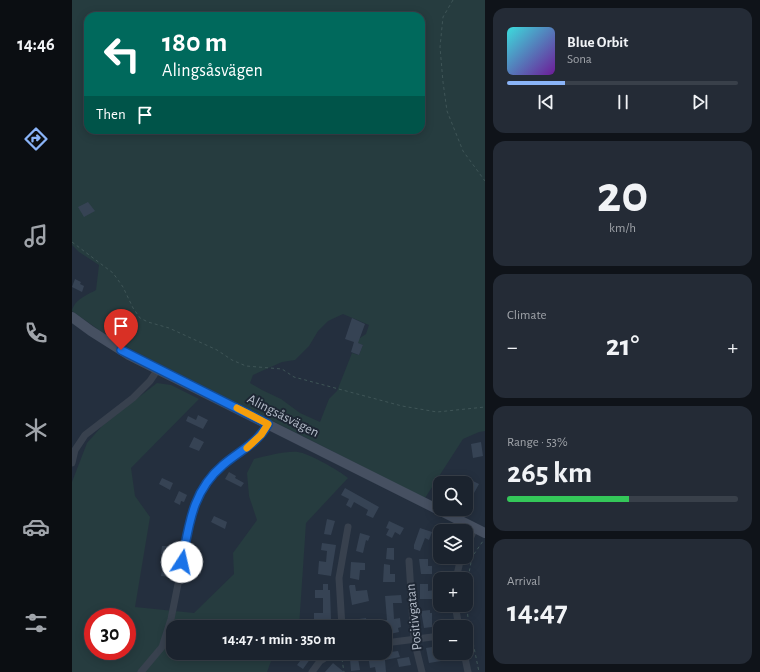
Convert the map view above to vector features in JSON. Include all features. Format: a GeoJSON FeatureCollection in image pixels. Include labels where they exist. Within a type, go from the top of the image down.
{"type":"FeatureCollection","features":[{"type":"Feature","properties":{"kind":"main road","name":"Alingsåsvägen"},"geometry":{"type":"LineString","coordinates":[[72,317],[124,351],[158,369],[485,533]]}},
{"type":"Feature","properties":{"kind":"street"},"geometry":{"type":"LineString","coordinates":[[72,463],[76,450],[85,435],[133,398],[150,381],[158,369]]}},
{"type":"Feature","properties":{"kind":"street"},"geometry":{"type":"LineString","coordinates":[[141,672],[162,647],[171,619],[194,504],[215,473],[226,462],[256,440],[268,424]]}},
{"type":"Feature","properties":{"kind":"street"},"geometry":{"type":"LineString","coordinates":[[342,620],[339,578],[348,527]]}},
{"type":"Feature","properties":{"kind":"street"},"geometry":{"type":"LineString","coordinates":[[473,532],[475,528]]}},
{"type":"Feature","properties":{"kind":"street","name":"Positivgatan"},"geometry":{"type":"LineString","coordinates":[[410,561],[414,640],[422,672]]}},
{"type":"Feature","properties":{"kind":"street"},"geometry":{"type":"LineString","coordinates":[[392,642],[433,637]]}},
{"type":"Feature","properties":{"kind":"street"},"geometry":{"type":"LineString","coordinates":[[312,672],[322,660]]}},
{"type":"Feature","properties":{"kind":"street"},"geometry":{"type":"LineString","coordinates":[[465,660],[468,672]]}},
{"type":"Feature","properties":{"kind":"path"},"geometry":{"type":"LineString","coordinates":[[453,0],[442,17],[440,48],[447,111],[463,151],[485,181]]}},
{"type":"Feature","properties":{"kind":"path"},"geometry":{"type":"LineString","coordinates":[[72,242],[113,273],[123,287],[133,308],[140,318],[169,328],[217,350],[232,360],[246,366],[282,369],[294,377],[402,406],[437,412],[485,407]]}},
{"type":"Feature","properties":{"kind":"path"},"geometry":{"type":"LineString","coordinates":[[469,572],[472,557],[485,537]]}},
{"type":"Feature","properties":{"kind":"path"},"geometry":{"type":"LineString","coordinates":[[467,612],[479,672]]}},
{"type":"Feature","properties":{"kind":"path"},"geometry":{"type":"LineString","coordinates":[[342,660],[344,672]]}},
{"type":"Feature","properties":{"kind":"green space"},"geometry":{"type":"Polygon","coordinates":[[[72,0],[485,0],[485,431],[463,439],[439,476],[433,476],[433,486],[425,498],[134,351],[99,330],[72,311],[73,307],[78,301],[96,290],[99,265],[79,252],[72,245],[72,0]],[[343,314],[328,321],[318,331],[309,346],[295,360],[282,362],[253,375],[250,383],[281,399],[300,413],[320,422],[329,399],[337,391],[352,353],[359,355],[363,345],[354,342],[366,334],[369,325],[343,314]]]}},
{"type":"Feature","properties":{"kind":"green space"},"geometry":{"type":"Polygon","coordinates":[[[157,383],[171,385],[199,399],[131,468],[135,496],[150,517],[135,607],[194,613],[234,574],[233,553],[257,520],[249,496],[247,473],[254,459],[282,453],[303,453],[324,463],[348,478],[306,523],[299,620],[166,620],[166,660],[271,660],[267,672],[72,672],[72,482],[87,443],[103,425],[157,383]]]}},
{"type":"Feature","properties":{"kind":"building"},"geometry":{"type":"Polygon","coordinates":[[[88,202],[95,211],[84,217],[78,207],[88,202]]]}},
{"type":"Feature","properties":{"kind":"building"},"geometry":{"type":"Polygon","coordinates":[[[75,279],[81,282],[80,284],[84,286],[82,292],[72,287],[75,279]]]}},
{"type":"Feature","properties":{"kind":"building"},"geometry":{"type":"Polygon","coordinates":[[[352,318],[365,324],[358,343],[363,345],[359,355],[351,352],[354,342],[345,339],[352,318]]]}},
{"type":"Feature","properties":{"kind":"building"},"geometry":{"type":"Polygon","coordinates":[[[198,415],[208,420],[203,429],[186,421],[188,416],[196,420],[198,415]]]}},
{"type":"Feature","properties":{"kind":"building"},"geometry":{"type":"Polygon","coordinates":[[[194,437],[204,442],[199,451],[189,447],[194,437]]]}},
{"type":"Feature","properties":{"kind":"building"},"geometry":{"type":"Polygon","coordinates":[[[481,442],[483,456],[473,458],[471,444],[481,442]]]}},
{"type":"Feature","properties":{"kind":"building"},"geometry":{"type":"Polygon","coordinates":[[[229,472],[236,476],[235,478],[244,483],[241,487],[225,479],[229,472]]]}},
{"type":"Feature","properties":{"kind":"building"},"geometry":{"type":"Polygon","coordinates":[[[162,478],[173,483],[170,490],[159,484],[162,478]]]}},
{"type":"Feature","properties":{"kind":"building"},"geometry":{"type":"Polygon","coordinates":[[[473,481],[479,484],[473,492],[473,481]]]}},
{"type":"Feature","properties":{"kind":"building"},"geometry":{"type":"Polygon","coordinates":[[[345,488],[379,507],[373,518],[366,515],[368,510],[354,502],[351,508],[346,505],[349,499],[341,495],[345,488]]]}},
{"type":"Feature","properties":{"kind":"building"},"geometry":{"type":"Polygon","coordinates":[[[179,491],[187,495],[184,502],[181,501],[180,505],[174,502],[179,491]]]}},
{"type":"Feature","properties":{"kind":"building"},"geometry":{"type":"Polygon","coordinates":[[[214,516],[227,522],[225,529],[211,522],[214,516]]]}},
{"type":"Feature","properties":{"kind":"building"},"geometry":{"type":"Polygon","coordinates":[[[327,519],[335,521],[331,535],[324,534],[327,519]]]}},
{"type":"Feature","properties":{"kind":"building"},"geometry":{"type":"Polygon","coordinates":[[[389,521],[404,528],[400,535],[395,532],[392,538],[386,535],[389,529],[386,528],[389,521]]]}},
{"type":"Feature","properties":{"kind":"building"},"geometry":{"type":"Polygon","coordinates":[[[420,528],[432,532],[429,540],[425,538],[420,551],[414,549],[414,545],[420,528]]]}},
{"type":"Feature","properties":{"kind":"building"},"geometry":{"type":"Polygon","coordinates":[[[360,533],[370,536],[368,541],[366,540],[363,553],[356,551],[360,533]]]}},
{"type":"Feature","properties":{"kind":"building"},"geometry":{"type":"Polygon","coordinates":[[[322,543],[336,545],[331,576],[318,574],[319,561],[326,562],[327,551],[321,550],[322,543]]]}},
{"type":"Feature","properties":{"kind":"building"},"geometry":{"type":"Polygon","coordinates":[[[162,546],[176,548],[175,554],[173,554],[170,570],[172,571],[171,577],[161,576],[164,555],[161,554],[162,546]]]}},
{"type":"Feature","properties":{"kind":"building"},"geometry":{"type":"Polygon","coordinates":[[[387,548],[394,548],[394,560],[386,559],[387,548]]]}},
{"type":"Feature","properties":{"kind":"building"},"geometry":{"type":"Polygon","coordinates":[[[419,559],[428,559],[428,566],[432,566],[432,574],[421,574],[419,559]]]}},
{"type":"Feature","properties":{"kind":"building"},"geometry":{"type":"Polygon","coordinates":[[[351,562],[365,563],[365,570],[360,570],[359,580],[350,578],[351,562]]]}},
{"type":"Feature","properties":{"kind":"building"},"geometry":{"type":"Polygon","coordinates":[[[384,564],[390,565],[390,574],[395,574],[395,582],[383,582],[384,564]]]}},
{"type":"Feature","properties":{"kind":"building"},"geometry":{"type":"Polygon","coordinates":[[[323,584],[328,584],[328,590],[330,590],[331,620],[314,620],[314,613],[323,613],[323,598],[315,598],[315,590],[323,590],[323,584]]]}},
{"type":"Feature","properties":{"kind":"building"},"geometry":{"type":"Polygon","coordinates":[[[420,584],[428,584],[428,591],[433,590],[433,599],[420,599],[420,584]]]}},
{"type":"Feature","properties":{"kind":"building"},"geometry":{"type":"Polygon","coordinates":[[[350,585],[355,585],[356,591],[367,590],[369,601],[352,605],[350,585]]]}},
{"type":"Feature","properties":{"kind":"building"},"geometry":{"type":"Polygon","coordinates":[[[401,595],[402,603],[393,603],[394,619],[400,618],[401,627],[398,628],[399,632],[392,634],[392,620],[387,620],[385,596],[401,595]]]}},
{"type":"Feature","properties":{"kind":"building"},"geometry":{"type":"Polygon","coordinates":[[[430,610],[430,613],[432,613],[432,627],[424,628],[421,611],[430,610]]]}},
{"type":"Feature","properties":{"kind":"building"},"geometry":{"type":"Polygon","coordinates":[[[366,618],[366,620],[352,620],[366,618]]]}},
{"type":"Feature","properties":{"kind":"building"},"geometry":{"type":"Polygon","coordinates":[[[432,647],[433,660],[441,661],[429,663],[426,648],[432,647]]]}},
{"type":"Feature","properties":{"kind":"building"},"geometry":{"type":"Polygon","coordinates":[[[398,651],[400,657],[392,659],[392,652],[398,651]]]}},
{"type":"Feature","properties":{"kind":"building"},"geometry":{"type":"Polygon","coordinates":[[[409,657],[411,665],[399,667],[397,659],[409,657]]]}},
{"type":"Feature","properties":{"kind":"building"},"geometry":{"type":"Polygon","coordinates":[[[301,660],[309,660],[303,669],[297,665],[301,660]]]}},
{"type":"Feature","properties":{"kind":"building"},"geometry":{"type":"Polygon","coordinates":[[[350,660],[358,660],[360,670],[351,671],[350,660]]]}},
{"type":"Feature","properties":{"kind":"building"},"geometry":{"type":"Polygon","coordinates":[[[369,660],[385,660],[386,672],[376,672],[375,667],[370,668],[369,660]]]}},
{"type":"Feature","properties":{"kind":"building"},"geometry":{"type":"Polygon","coordinates":[[[333,663],[344,672],[325,672],[333,663]]]}},
{"type":"Feature","properties":{"kind":"slow traffic"},"geometry":{"type":"LineString","coordinates":[[237,408],[268,424],[261,435],[247,448]]}},
{"type":"Feature","properties":{"kind":"route"},"geometry":{"type":"LineString","coordinates":[[121,350],[268,424],[256,440],[245,450],[230,459],[215,473],[201,492],[192,510],[182,562]]}}]}
